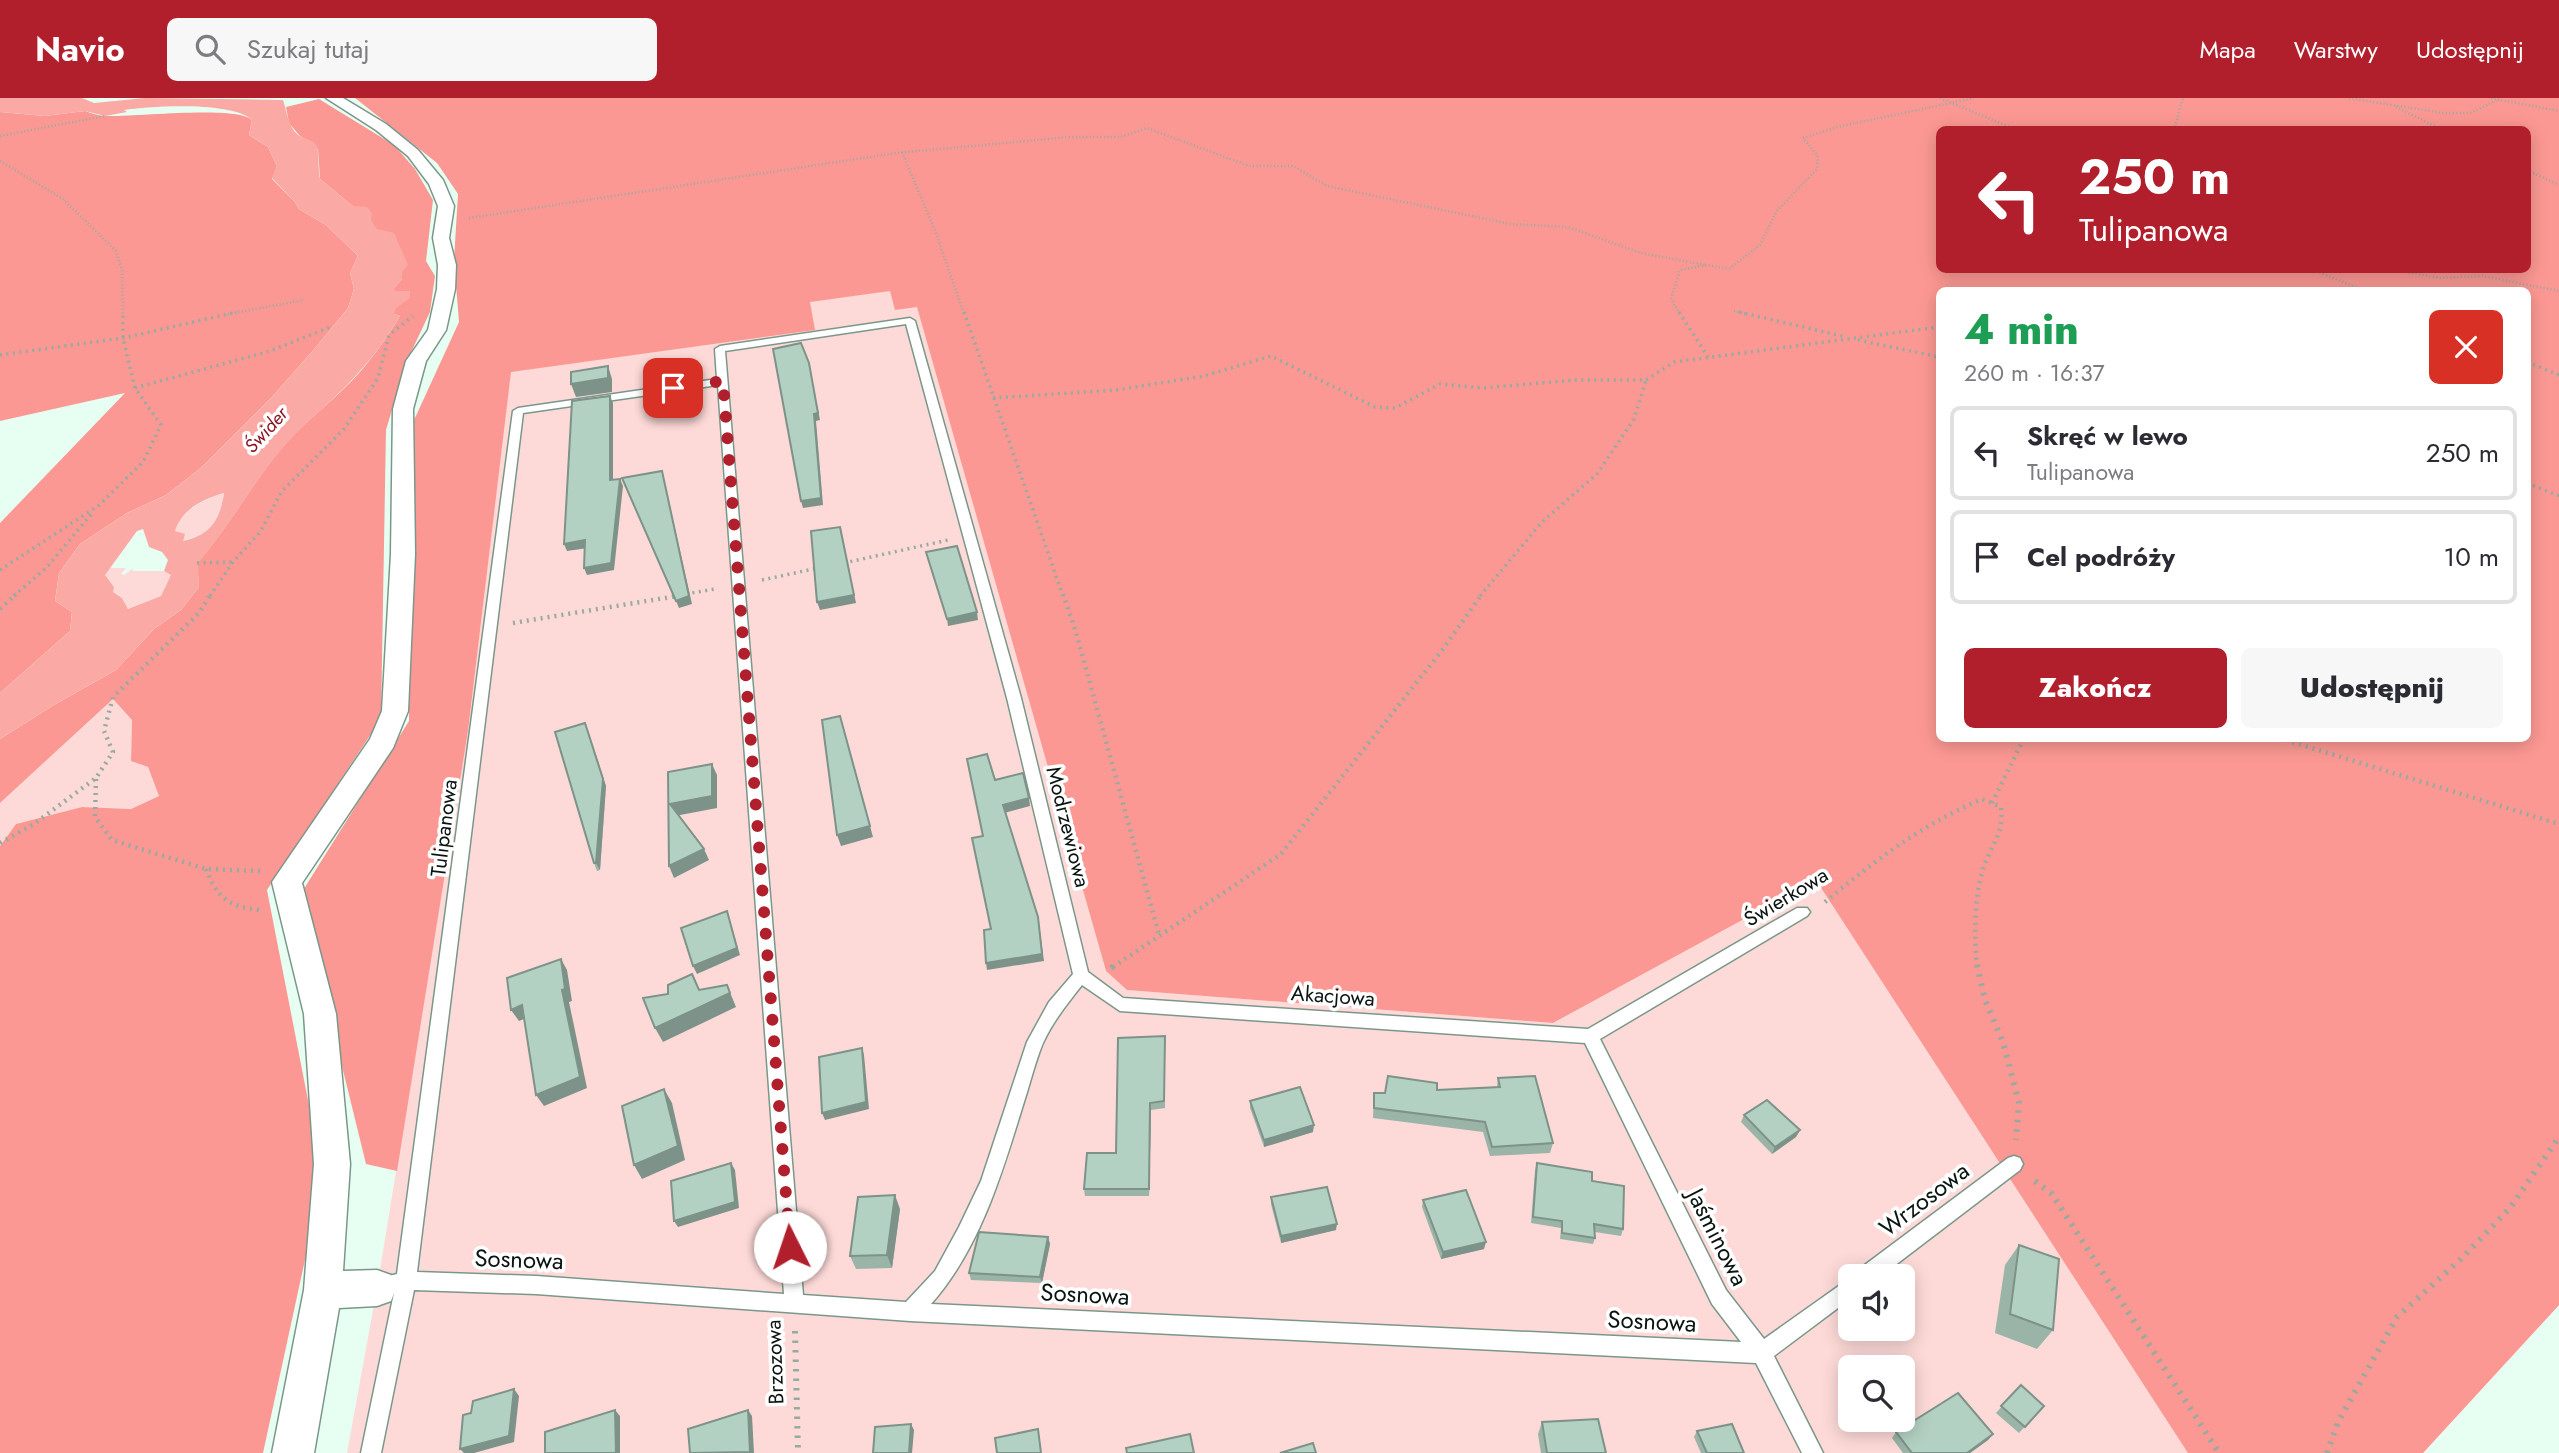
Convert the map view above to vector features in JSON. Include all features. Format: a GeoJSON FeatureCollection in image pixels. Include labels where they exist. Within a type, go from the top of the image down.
{"type":"FeatureCollection","features":[{"type":"Feature","properties":{"kind":"street"},"geometry":{"type":"LineString","coordinates":[[293,1453],[323,1290],[332,1164],[320,1014],[287,882],[383,741],[395,711],[403,554],[403,409],[416,361],[437,330],[446,289],[447,265],[441,238],[446,206],[437,183],[413,153],[381,127],[333,98]]}},
{"type":"Feature","properties":{"kind":"street"},"geometry":{"type":"LineString","coordinates":[[323,1290],[392,1284]]}},
{"type":"Feature","properties":{"kind":"lane","name":"Modrzewiowa"},"geometry":{"type":"LineString","coordinates":[[720,348],[910,321],[1014,698],[1085,978]]}},
{"type":"Feature","properties":{"kind":"lane","name":"Brzozowa"},"geometry":{"type":"LineString","coordinates":[[720,348],[794,1303]]}},
{"type":"Feature","properties":{"kind":"lane","name":"Tulipanowa"},"geometry":{"type":"LineString","coordinates":[[372,1453],[392,1284],[518,411],[723,381]]}},
{"type":"Feature","properties":{"kind":"lane","name":"Świerkowa"},"geometry":{"type":"LineString","coordinates":[[1590,1036],[1802,912]]}},
{"type":"Feature","properties":{"kind":"lane","name":"Akacjowa"},"geometry":{"type":"LineString","coordinates":[[1085,978],[1120,1004],[1590,1036]]}},
{"type":"Feature","properties":{"kind":"lane"},"geometry":{"type":"LineString","coordinates":[[910,1312],[942,1277],[966,1233],[990,1181],[1035,1042],[1055,1007],[1085,978]]}},
{"type":"Feature","properties":{"kind":"lane","name":"Jaśminowa"},"geometry":{"type":"LineString","coordinates":[[1590,1036],[1719,1297],[1762,1353],[1813,1453]]}},
{"type":"Feature","properties":{"kind":"lane","name":"Wrzosowa"},"geometry":{"type":"LineString","coordinates":[[1881,1264],[2014,1164]]}},
{"type":"Feature","properties":{"kind":"lane","name":"Sosnowa"},"geometry":{"type":"LineString","coordinates":[[392,1284],[536,1285],[910,1312],[1762,1353]]}},
{"type":"Feature","properties":{"kind":"lane"},"geometry":{"type":"LineString","coordinates":[[1762,1353],[1838,1296]]}},
{"type":"Feature","properties":{"kind":"path"},"geometry":{"type":"LineString","coordinates":[[1940,98],[2007,126]]}},
{"type":"Feature","properties":{"kind":"path"},"geometry":{"type":"LineString","coordinates":[[444,221],[509,214],[902,152],[1069,137],[1121,137],[1147,128],[1250,166],[1293,166],[1327,186],[1510,224],[1568,227],[1641,253],[1729,269],[1760,245],[1776,212],[1817,169],[1818,156],[1802,138],[1837,127],[1974,98]]}},
{"type":"Feature","properties":{"kind":"path"},"geometry":{"type":"LineString","coordinates":[[2175,126],[2183,98]]}},
{"type":"Feature","properties":{"kind":"path"},"geometry":{"type":"LineString","coordinates":[[2349,98],[2442,113],[2470,113],[2499,99]]}},
{"type":"Feature","properties":{"kind":"path"},"geometry":{"type":"LineString","coordinates":[[2377,98],[2435,126]]}},
{"type":"Feature","properties":{"kind":"path"},"geometry":{"type":"LineString","coordinates":[[2491,98],[2559,111]]}},
{"type":"Feature","properties":{"kind":"path"},"geometry":{"type":"LineString","coordinates":[[0,136],[105,116]]}},
{"type":"Feature","properties":{"kind":"path"},"geometry":{"type":"LineString","coordinates":[[902,152],[936,233],[1076,632],[1159,935]]}},
{"type":"Feature","properties":{"kind":"path"},"geometry":{"type":"LineString","coordinates":[[0,161],[63,199],[116,251],[122,270],[123,338],[135,388],[161,425],[143,462],[98,506],[47,567],[0,609]]}},
{"type":"Feature","properties":{"kind":"path"},"geometry":{"type":"LineString","coordinates":[[2531,172],[2559,185]]}},
{"type":"Feature","properties":{"kind":"path"},"geometry":{"type":"LineString","coordinates":[[1706,265],[1681,270],[1671,299],[1708,357]]}},
{"type":"Feature","properties":{"kind":"path"},"geometry":{"type":"LineString","coordinates":[[2320,273],[2356,287]]}},
{"type":"Feature","properties":{"kind":"path"},"geometry":{"type":"LineString","coordinates":[[2412,273],[2440,278],[2483,276],[2559,291]]}},
{"type":"Feature","properties":{"kind":"path"},"geometry":{"type":"LineString","coordinates":[[0,842],[34,824],[96,778],[113,752],[104,731],[113,697],[199,612],[233,562],[260,532],[282,491],[344,429],[378,378],[389,335],[446,289]]}},
{"type":"Feature","properties":{"kind":"path"},"geometry":{"type":"LineString","coordinates":[[0,355],[123,338],[222,314],[304,300]]}},
{"type":"Feature","properties":{"kind":"path"},"geometry":{"type":"LineString","coordinates":[[1734,311],[1936,356]]}},
{"type":"Feature","properties":{"kind":"path"},"geometry":{"type":"LineString","coordinates":[[135,388],[270,351],[332,326]]}},
{"type":"Feature","properties":{"kind":"path"},"geometry":{"type":"LineString","coordinates":[[993,398],[1116,390],[1204,376],[1271,356],[1375,407],[1395,408],[1440,384],[1483,388],[1576,380],[1646,380],[1674,362],[1936,327]]}},
{"type":"Feature","properties":{"kind":"path"},"geometry":{"type":"LineString","coordinates":[[2531,364],[2559,375]]}},
{"type":"Feature","properties":{"kind":"path"},"geometry":{"type":"LineString","coordinates":[[1085,978],[1159,935],[1281,854],[1443,649],[1489,584],[1542,523],[1597,474],[1634,419],[1646,380]]}},
{"type":"Feature","properties":{"kind":"path"},"geometry":{"type":"LineString","coordinates":[[2531,485],[2559,496]]}},
{"type":"Feature","properties":{"kind":"path"},"geometry":{"type":"LineString","coordinates":[[0,570],[98,506]]}},
{"type":"Feature","properties":{"kind":"path"},"geometry":{"type":"LineString","coordinates":[[197,563],[233,562]]}},
{"type":"Feature","properties":{"kind":"path"},"geometry":{"type":"LineString","coordinates":[[2022,742],[1992,803],[2001,807],[2003,826],[1983,869],[1974,934],[1979,980],[2003,1042],[2019,1103],[2014,1164],[2052,1194],[2219,1453]]}},
{"type":"Feature","properties":{"kind":"path"},"geometry":{"type":"LineString","coordinates":[[2293,742],[2559,824]]}},
{"type":"Feature","properties":{"kind":"path"},"geometry":{"type":"LineString","coordinates":[[96,778],[95,817],[112,840],[206,869],[292,874]]}},
{"type":"Feature","properties":{"kind":"path","name":"Świerkowa"},"geometry":{"type":"LineString","coordinates":[[1802,912],[1820,906],[1902,842],[1960,808],[1982,799],[1992,803]]}},
{"type":"Feature","properties":{"kind":"path"},"geometry":{"type":"LineString","coordinates":[[206,869],[216,895],[237,909],[293,908]]}},
{"type":"Feature","properties":{"kind":"path"},"geometry":{"type":"LineString","coordinates":[[2327,1453],[2338,1422],[2397,1317],[2461,1259],[2510,1208],[2559,1137]]}},
{"type":"Feature","properties":{"kind":"path","name":"Brzozowa"},"geometry":{"type":"LineString","coordinates":[[794,1303],[798,1453]]}},
{"type":"Feature","properties":{"kind":"shaded area"},"geometry":{"type":"Polygon","coordinates":[[[355,98],[2559,98],[2559,1305],[2423,1453],[2188,1453],[1816,880],[1553,1023],[1127,990],[1106,971],[917,307],[895,310],[890,291],[810,302],[815,330],[511,372],[468,731],[397,1171],[366,1164],[300,895],[409,721],[409,431],[459,322],[454,260],[458,194],[437,163],[355,98]]]}},
{"type":"Feature","properties":{"kind":"shaded area"},"geometry":{"type":"Polygon","coordinates":[[[319,99],[394,145],[415,169],[433,200],[426,261],[435,276],[430,312],[406,363],[386,430],[381,719],[267,890],[323,1177],[263,1453],[0,1453],[0,846],[16,824],[82,807],[131,809],[159,796],[148,767],[131,761],[132,720],[113,699],[0,803],[0,739],[116,670],[154,629],[181,610],[199,587],[197,563],[221,534],[263,472],[286,443],[359,373],[400,316],[394,314],[394,288],[402,279],[371,221],[320,179],[318,149],[299,135],[289,123],[286,107],[319,99]]]}},
{"type":"Feature","properties":{"kind":"shaded area"},"geometry":{"type":"Polygon","coordinates":[[[85,111],[106,116],[227,113],[252,120],[249,135],[268,147],[277,166],[272,179],[299,209],[326,225],[358,256],[350,273],[354,289],[348,308],[316,347],[272,397],[202,467],[166,495],[127,513],[80,544],[59,573],[55,601],[72,612],[70,631],[0,693],[0,523],[125,393],[0,421],[0,112],[45,116],[85,111]]]}},
{"type":"Feature","properties":{"kind":"shaded area"},"geometry":{"type":"Polygon","coordinates":[[[906,265],[1106,971],[1128,990],[1553,1023],[1816,880],[2559,1305],[2423,1453],[347,1453],[377,1288],[468,731],[518,309],[906,265]]]}},
{"type":"Feature","properties":{"kind":"shaded area"},"geometry":{"type":"Polygon","coordinates":[[[224,493],[220,512],[213,526],[182,541],[175,531],[183,516],[201,502],[224,493]]]}},
{"type":"Feature","properties":{"kind":"shaded area"},"geometry":{"type":"Polygon","coordinates":[[[109,568],[126,568],[121,574],[124,575],[132,569],[172,574],[161,596],[128,609],[122,598],[113,592],[114,587],[105,575],[109,568]]]}},
{"type":"Feature","properties":{"kind":"shaded area"},"geometry":{"type":"Polygon","coordinates":[[[113,699],[132,720],[131,761],[148,767],[159,796],[131,809],[82,807],[16,824],[0,846],[0,803],[113,699]]]}},
{"type":"Feature","properties":{"kind":"water","name":"Świder"},"geometry":{"type":"Polygon","coordinates":[[[0,98],[82,98],[94,103],[145,98],[283,100],[295,131],[317,146],[320,179],[353,206],[367,207],[372,213],[371,221],[377,229],[394,233],[408,265],[402,272],[402,279],[394,288],[395,291],[410,291],[410,298],[396,308],[394,314],[400,316],[370,359],[342,391],[296,434],[263,472],[198,563],[199,587],[181,610],[154,629],[116,670],[0,739],[0,693],[70,631],[72,612],[55,601],[59,573],[80,544],[127,513],[166,495],[202,467],[272,397],[348,308],[354,289],[350,273],[358,256],[326,225],[299,209],[272,178],[277,166],[268,147],[249,135],[252,120],[242,114],[191,106],[124,110],[127,112],[105,116],[85,111],[45,116],[0,112],[0,98]],[[224,493],[201,502],[183,516],[175,531],[185,534],[183,541],[207,531],[220,511],[224,493]],[[143,529],[137,531],[105,575],[114,587],[113,592],[122,598],[128,609],[161,596],[171,575],[164,571],[168,560],[162,552],[149,547],[143,529]]]}},
{"type":"Feature","properties":{"kind":"building"},"geometry":{"type":"Polygon","coordinates":[[[801,343],[809,363],[818,413],[814,414],[821,498],[801,501],[773,349],[801,343]]]}},
{"type":"Feature","properties":{"kind":"building"},"geometry":{"type":"Polygon","coordinates":[[[608,366],[608,378],[571,384],[571,372],[608,366]]]}},
{"type":"Feature","properties":{"kind":"building"},"geometry":{"type":"Polygon","coordinates":[[[610,396],[610,480],[620,479],[611,563],[584,568],[585,540],[564,544],[572,401],[610,396]]]}},
{"type":"Feature","properties":{"kind":"building"},"geometry":{"type":"Polygon","coordinates":[[[662,471],[689,596],[676,601],[622,478],[662,471]]]}},
{"type":"Feature","properties":{"kind":"building"},"geometry":{"type":"Polygon","coordinates":[[[840,527],[854,595],[817,602],[811,531],[840,527]]]}},
{"type":"Feature","properties":{"kind":"building"},"geometry":{"type":"Polygon","coordinates":[[[957,546],[977,612],[947,619],[926,552],[957,546]]]}},
{"type":"Feature","properties":{"kind":"building"},"geometry":{"type":"Polygon","coordinates":[[[840,716],[870,826],[837,835],[822,720],[840,716]]]}},
{"type":"Feature","properties":{"kind":"building"},"geometry":{"type":"Polygon","coordinates":[[[585,723],[603,779],[596,863],[555,732],[585,723]]]}},
{"type":"Feature","properties":{"kind":"building"},"geometry":{"type":"Polygon","coordinates":[[[987,754],[995,780],[1023,773],[1029,798],[1003,805],[1038,917],[1042,954],[986,963],[984,930],[991,929],[972,838],[983,836],[967,759],[987,754]]]}},
{"type":"Feature","properties":{"kind":"building"},"geometry":{"type":"Polygon","coordinates":[[[712,764],[712,796],[670,804],[704,849],[669,866],[668,772],[712,764]]]}},
{"type":"Feature","properties":{"kind":"building"},"geometry":{"type":"Polygon","coordinates":[[[727,911],[737,948],[693,966],[681,928],[727,911]]]}},
{"type":"Feature","properties":{"kind":"building"},"geometry":{"type":"Polygon","coordinates":[[[561,959],[565,989],[562,990],[580,1077],[536,1095],[522,1005],[511,1010],[507,978],[561,959]]]}},
{"type":"Feature","properties":{"kind":"building"},"geometry":{"type":"Polygon","coordinates":[[[692,974],[699,990],[727,985],[730,993],[655,1028],[643,998],[668,994],[668,985],[692,974]]]}},
{"type":"Feature","properties":{"kind":"building"},"geometry":{"type":"Polygon","coordinates":[[[1165,1036],[1164,1101],[1150,1103],[1149,1189],[1084,1189],[1087,1153],[1116,1153],[1118,1038],[1165,1036]]]}},
{"type":"Feature","properties":{"kind":"building"},"geometry":{"type":"Polygon","coordinates":[[[862,1048],[866,1102],[822,1113],[819,1057],[862,1048]]]}},
{"type":"Feature","properties":{"kind":"building"},"geometry":{"type":"Polygon","coordinates":[[[1388,1076],[1437,1083],[1437,1090],[1500,1087],[1498,1078],[1535,1076],[1553,1143],[1492,1147],[1485,1122],[1374,1108],[1374,1093],[1385,1093],[1388,1076]]]}},
{"type":"Feature","properties":{"kind":"building"},"geometry":{"type":"Polygon","coordinates":[[[1300,1087],[1314,1125],[1264,1140],[1250,1101],[1300,1087]]]}},
{"type":"Feature","properties":{"kind":"building"},"geometry":{"type":"Polygon","coordinates":[[[664,1089],[678,1146],[634,1165],[622,1106],[664,1089]]]}},
{"type":"Feature","properties":{"kind":"building"},"geometry":{"type":"Polygon","coordinates":[[[1767,1100],[1800,1130],[1775,1147],[1744,1115],[1767,1100]]]}},
{"type":"Feature","properties":{"kind":"building"},"geometry":{"type":"Polygon","coordinates":[[[731,1163],[735,1202],[674,1221],[671,1181],[731,1163]]]}},
{"type":"Feature","properties":{"kind":"building"},"geometry":{"type":"Polygon","coordinates":[[[1537,1163],[1592,1172],[1592,1181],[1624,1186],[1623,1229],[1594,1224],[1595,1238],[1562,1233],[1562,1221],[1533,1217],[1537,1163]]]}},
{"type":"Feature","properties":{"kind":"building"},"geometry":{"type":"Polygon","coordinates":[[[1327,1187],[1337,1224],[1281,1236],[1271,1197],[1327,1187]]]}},
{"type":"Feature","properties":{"kind":"building"},"geometry":{"type":"Polygon","coordinates":[[[1466,1190],[1486,1242],[1443,1252],[1423,1200],[1466,1190]]]}},
{"type":"Feature","properties":{"kind":"building"},"geometry":{"type":"Polygon","coordinates":[[[895,1195],[887,1255],[850,1256],[858,1197],[895,1195]]]}},
{"type":"Feature","properties":{"kind":"building"},"geometry":{"type":"Polygon","coordinates":[[[979,1232],[1048,1237],[1040,1277],[969,1273],[979,1232]]]}},
{"type":"Feature","properties":{"kind":"building"},"geometry":{"type":"Polygon","coordinates":[[[2019,1245],[2059,1259],[2053,1330],[2010,1314],[2019,1245]]]}},
{"type":"Feature","properties":{"kind":"building"},"geometry":{"type":"Polygon","coordinates":[[[2021,1385],[2044,1406],[2025,1427],[2001,1406],[2021,1385]]]}},
{"type":"Feature","properties":{"kind":"building"},"geometry":{"type":"Polygon","coordinates":[[[514,1389],[509,1436],[460,1449],[463,1415],[471,1413],[473,1401],[514,1389]]]}},
{"type":"Feature","properties":{"kind":"building"},"geometry":{"type":"Polygon","coordinates":[[[1958,1393],[1993,1434],[1967,1453],[1912,1453],[1896,1432],[1915,1432],[1915,1420],[1958,1393]]]}},
{"type":"Feature","properties":{"kind":"building"},"geometry":{"type":"Polygon","coordinates":[[[615,1410],[616,1453],[545,1453],[545,1432],[615,1410]]]}},
{"type":"Feature","properties":{"kind":"building"},"geometry":{"type":"Polygon","coordinates":[[[748,1410],[750,1452],[690,1453],[688,1429],[748,1410]]]}},
{"type":"Feature","properties":{"kind":"building"},"geometry":{"type":"Polygon","coordinates":[[[1598,1419],[1606,1453],[1547,1453],[1542,1422],[1598,1419]]]}},
{"type":"Feature","properties":{"kind":"building"},"geometry":{"type":"Polygon","coordinates":[[[911,1424],[909,1453],[873,1453],[875,1427],[911,1424]]]}},
{"type":"Feature","properties":{"kind":"building"},"geometry":{"type":"Polygon","coordinates":[[[1732,1424],[1744,1453],[1707,1453],[1697,1431],[1732,1424]]]}},
{"type":"Feature","properties":{"kind":"building"},"geometry":{"type":"Polygon","coordinates":[[[1038,1429],[1041,1453],[997,1453],[995,1438],[1038,1429]]]}},
{"type":"Feature","properties":{"kind":"building"},"geometry":{"type":"Polygon","coordinates":[[[1190,1434],[1194,1453],[1127,1453],[1126,1448],[1190,1434]]]}},
{"type":"Feature","properties":{"kind":"building"},"geometry":{"type":"Polygon","coordinates":[[[1313,1443],[1316,1453],[1280,1453],[1313,1443]]]}},
{"type":"Feature","properties":{"kind":"route"},"geometry":{"type":"LineString","coordinates":[[673,388],[723,381],[790,1247]]}}]}
